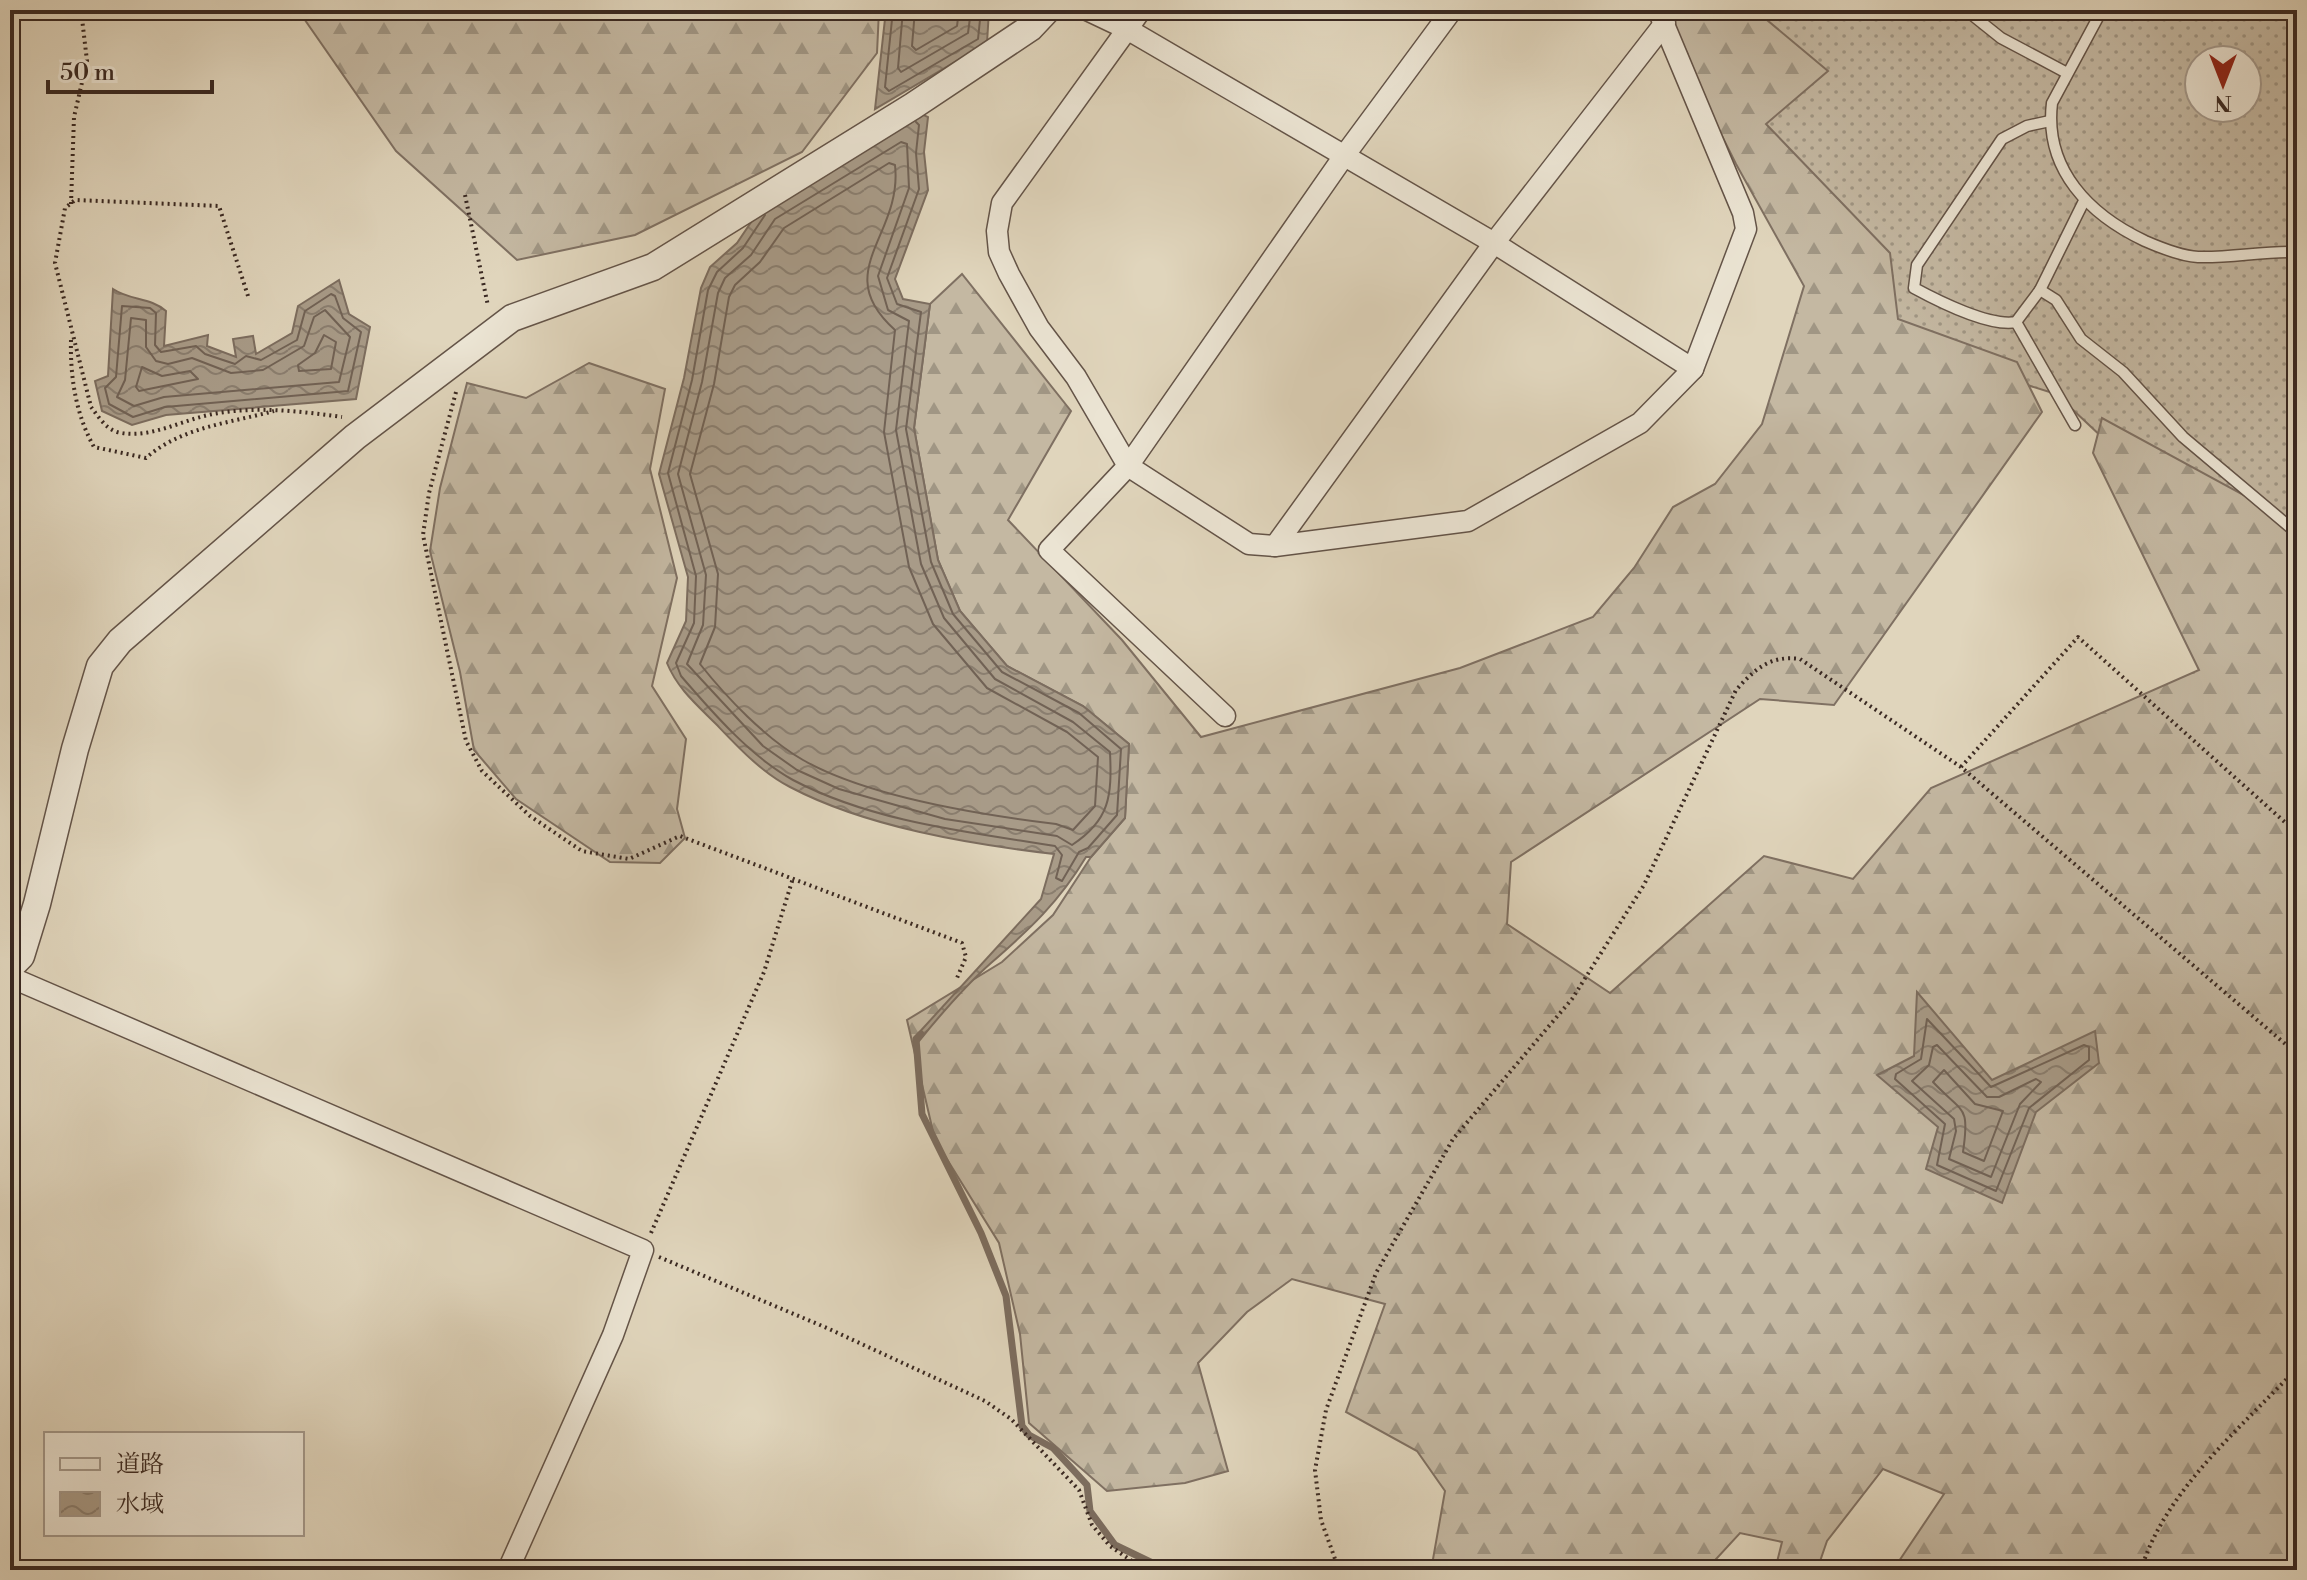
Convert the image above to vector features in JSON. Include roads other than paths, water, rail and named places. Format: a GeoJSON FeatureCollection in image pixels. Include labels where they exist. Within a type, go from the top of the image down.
{"type":"FeatureCollection","features":[{"type":"Feature","properties":{"kind":"street"},"geometry":{"type":"LineString","coordinates":[[10,967],[21,956],[37,904],[75,749],[100,666],[120,641],[376,420],[512,318],[653,267],[913,106],[1030,28],[1047,10]]}},
{"type":"Feature","properties":{"kind":"street"},"geometry":{"type":"LineString","coordinates":[[1087,10],[1127,29],[1494,243],[1693,369]]}},
{"type":"Feature","properties":{"kind":"street"},"geometry":{"type":"LineString","coordinates":[[1141,10],[1002,203],[997,231],[999,252],[1039,328],[1076,377],[1128,466],[1249,544],[1275,546],[1468,521],[1640,423],[1693,369],[1746,229],[1743,213],[1662,16]]}},
{"type":"Feature","properties":{"kind":"street"},"geometry":{"type":"LineString","coordinates":[[1225,716],[1049,550],[1128,466],[1344,156],[1452,10]]}},
{"type":"Feature","properties":{"kind":"street"},"geometry":{"type":"LineString","coordinates":[[1275,546],[1662,16]]}},
{"type":"Feature","properties":{"kind":"street"},"geometry":{"type":"LineString","coordinates":[[10,977],[643,1250],[613,1335],[508,1570]]}},
{"type":"Feature","properties":{"kind":"lane"},"geometry":{"type":"LineString","coordinates":[[1966,10],[2001,38],[2067,73]]}},
{"type":"Feature","properties":{"kind":"lane"},"geometry":{"type":"LineString","coordinates":[[2102,10],[2052,103],[2050,121],[2054,147],[2084,201],[2121,229],[2160,248],[2197,257],[2297,252]]}},
{"type":"Feature","properties":{"kind":"lane"},"geometry":{"type":"LineString","coordinates":[[2050,121],[2027,126],[2002,139],[1917,265],[1914,288],[1938,301],[2004,324],[2016,322],[2040,290],[2084,201]]}},
{"type":"Feature","properties":{"kind":"lane"},"geometry":{"type":"LineString","coordinates":[[2040,290],[2056,300],[2081,339],[2123,372],[2183,437],[2297,533]]}},
{"type":"Feature","properties":{"kind":"lane"},"geometry":{"type":"LineString","coordinates":[[2016,322],[2075,425]]}},
{"type":"Feature","properties":{"kind":"water"},"geometry":{"type":"Polygon","coordinates":[[[886,10],[989,10],[987,43],[875,109],[886,10]]]}},
{"type":"Feature","properties":{"kind":"water"},"geometry":{"type":"Polygon","coordinates":[[[915,111],[928,117],[924,152],[928,190],[895,279],[903,299],[930,304],[914,428],[938,560],[960,611],[1007,666],[1083,706],[1129,744],[1125,818],[1091,857],[1086,857],[1043,914],[972,981],[919,1041],[915,1037],[1041,899],[1054,854],[953,839],[851,813],[790,787],[741,750],[688,696],[667,663],[686,621],[688,577],[659,474],[684,378],[701,288],[710,267],[737,243],[762,206],[915,111]]]}},
{"type":"Feature","properties":{"kind":"water"},"geometry":{"type":"Polygon","coordinates":[[[339,280],[349,314],[370,327],[356,399],[166,415],[132,425],[102,411],[95,381],[108,376],[113,289],[154,303],[166,311],[164,346],[208,335],[207,346],[236,357],[233,339],[253,336],[256,354],[292,333],[298,306],[339,280]]]}},
{"type":"Feature","properties":{"kind":"water"},"geometry":{"type":"Polygon","coordinates":[[[1917,992],[1992,1080],[2095,1031],[2099,1063],[2036,1112],[2002,1203],[1926,1169],[1938,1127],[1877,1075],[1914,1056],[1917,992]]]}},
{"type":"Feature","properties":{"kind":"waterway"},"geometry":{"type":"LineString","coordinates":[[921,1034],[916,1039],[922,1114],[981,1233],[1006,1296],[1022,1426],[1029,1435],[1053,1448],[1087,1485],[1090,1511],[1115,1545],[1167,1570]]}}]}
